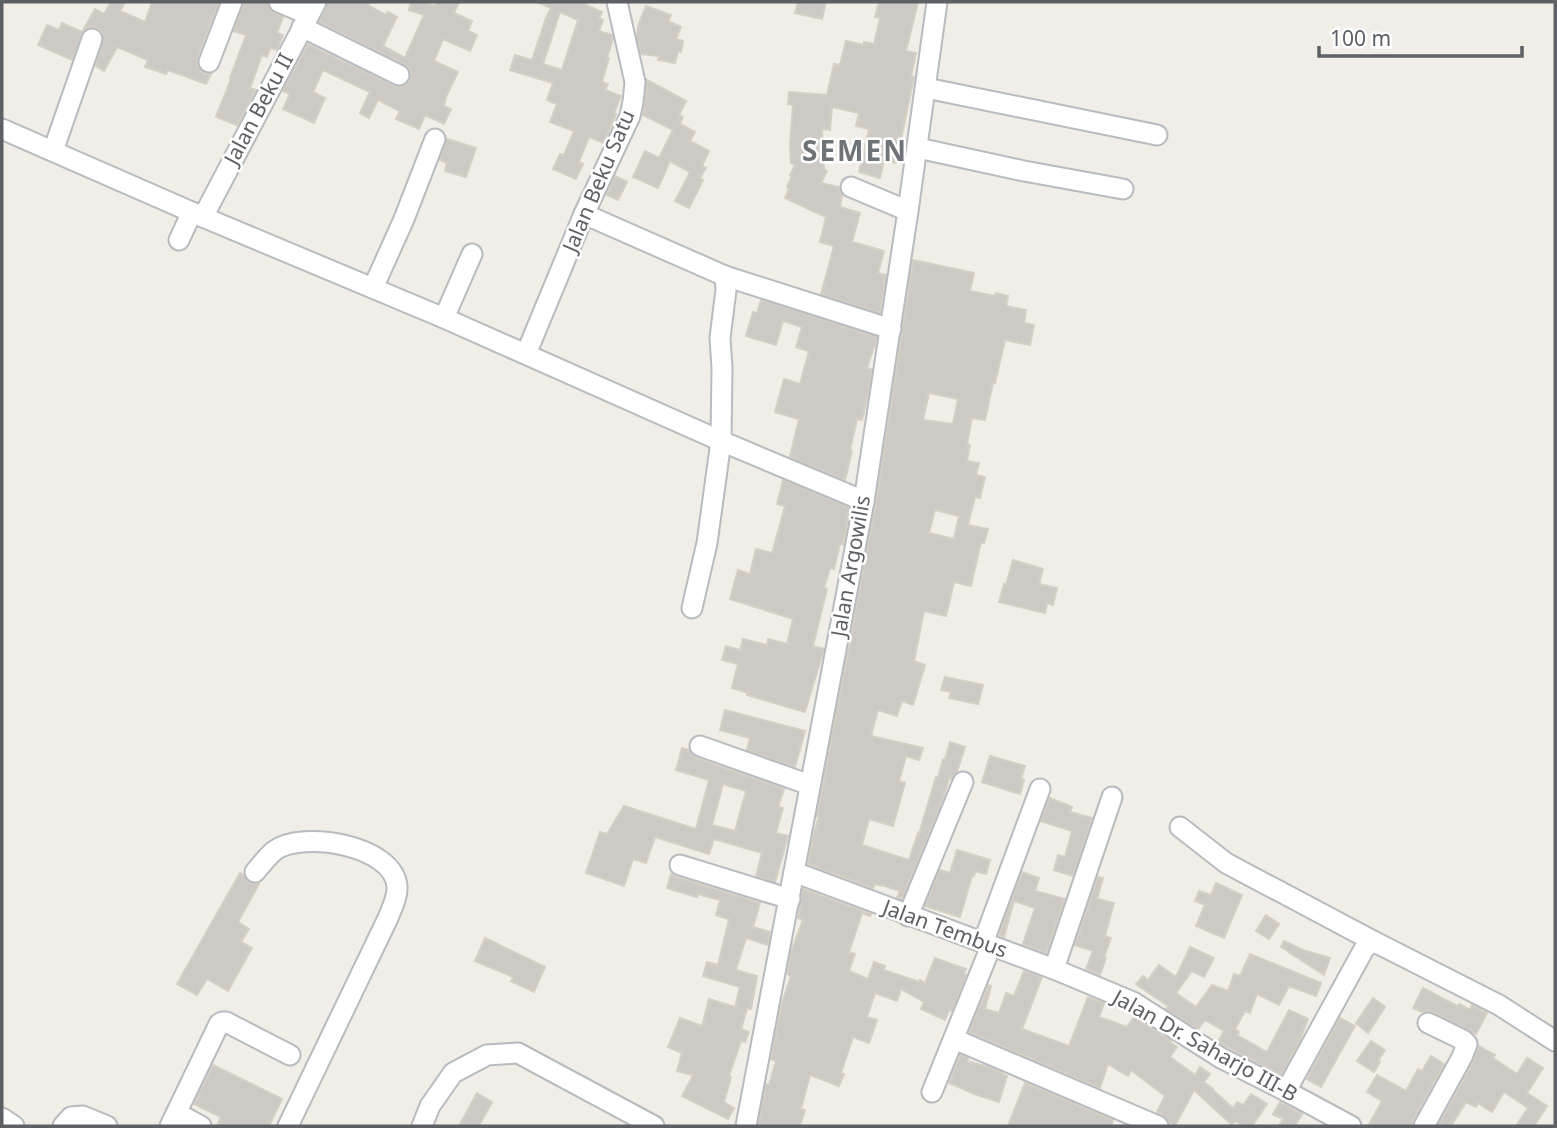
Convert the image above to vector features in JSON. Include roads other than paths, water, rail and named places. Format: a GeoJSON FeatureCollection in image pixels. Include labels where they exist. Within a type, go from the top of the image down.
{"type":"FeatureCollection","features":[{"type":"Feature","properties":{"kind":"street"},"geometry":{"type":"LineString","coordinates":[[209,62],[232,2]]}},
{"type":"Feature","properties":{"kind":"street"},"geometry":{"type":"LineString","coordinates":[[279,2],[309,14],[399,75]]}},
{"type":"Feature","properties":{"kind":"street","name":"Jalan Beku Satu"},"geometry":{"type":"LineString","coordinates":[[526,354],[634,102],[635,82],[617,2]]}},
{"type":"Feature","properties":{"kind":"street","name":"Jalan Argowilis"},"geometry":{"type":"LineString","coordinates":[[746,1126],[864,501],[918,148],[937,2]]}},
{"type":"Feature","properties":{"kind":"street","name":"Jalan Beku II"},"geometry":{"type":"LineString","coordinates":[[179,240],[197,214],[309,14]]}},
{"type":"Feature","properties":{"kind":"street"},"geometry":{"type":"LineString","coordinates":[[53,151],[92,39]]}},
{"type":"Feature","properties":{"kind":"street"},"geometry":{"type":"LineString","coordinates":[[926,88],[1157,135]]}},
{"type":"Feature","properties":{"kind":"street"},"geometry":{"type":"LineString","coordinates":[[2,129],[864,501]]}},
{"type":"Feature","properties":{"kind":"street"},"geometry":{"type":"LineString","coordinates":[[373,288],[404,219],[435,139]]}},
{"type":"Feature","properties":{"kind":"street"},"geometry":{"type":"LineString","coordinates":[[918,148],[1123,189]]}},
{"type":"Feature","properties":{"kind":"street"},"geometry":{"type":"LineString","coordinates":[[851,187],[908,211]]}},
{"type":"Feature","properties":{"kind":"street"},"geometry":{"type":"LineString","coordinates":[[584,214],[725,276],[891,330]]}},
{"type":"Feature","properties":{"kind":"street"},"geometry":{"type":"LineString","coordinates":[[444,318],[472,254]]}},
{"type":"Feature","properties":{"kind":"street"},"geometry":{"type":"LineString","coordinates":[[692,608],[707,543],[721,441],[720,338],[726,290],[725,276]]}},
{"type":"Feature","properties":{"kind":"street"},"geometry":{"type":"LineString","coordinates":[[700,746],[810,785]]}},
{"type":"Feature","properties":{"kind":"street"},"geometry":{"type":"LineString","coordinates":[[908,916],[963,782]]}},
{"type":"Feature","properties":{"kind":"street"},"geometry":{"type":"LineString","coordinates":[[932,1092],[954,1039],[1040,789]]}},
{"type":"Feature","properties":{"kind":"street"},"geometry":{"type":"LineString","coordinates":[[1054,970],[1112,797]]}},
{"type":"Feature","properties":{"kind":"street"},"geometry":{"type":"LineString","coordinates":[[1180,827],[1226,863],[1499,1005],[1555,1041]]}},
{"type":"Feature","properties":{"kind":"street"},"geometry":{"type":"LineString","coordinates":[[255,872],[275,850],[298,842],[326,841],[377,858],[391,869],[397,886],[388,918],[288,1126]]}},
{"type":"Feature","properties":{"kind":"street"},"geometry":{"type":"LineString","coordinates":[[680,865],[790,899]]}},
{"type":"Feature","properties":{"kind":"street","name":"Jalan Tembus"},"geometry":{"type":"LineString","coordinates":[[794,873],[1097,987]]}},
{"type":"Feature","properties":{"kind":"street"},"geometry":{"type":"LineString","coordinates":[[1286,1091],[1364,949],[1373,941]]}},
{"type":"Feature","properties":{"kind":"street","name":"Jalan Dr. Saharjo III-B"},"geometry":{"type":"LineString","coordinates":[[1097,987],[1133,1002],[1221,1058],[1351,1126]]}},
{"type":"Feature","properties":{"kind":"street"},"geometry":{"type":"LineString","coordinates":[[201,1126],[174,1120],[219,1024],[226,1022],[290,1055]]}},
{"type":"Feature","properties":{"kind":"street"},"geometry":{"type":"LineString","coordinates":[[1424,1126],[1467,1044],[1428,1023]]}},
{"type":"Feature","properties":{"kind":"street"},"geometry":{"type":"LineString","coordinates":[[954,1039],[1158,1126]]}},
{"type":"Feature","properties":{"kind":"street"},"geometry":{"type":"LineString","coordinates":[[422,1126],[429,1106],[453,1073],[487,1055],[518,1053],[654,1126]]}},
{"type":"Feature","properties":{"kind":"street"},"geometry":{"type":"LineString","coordinates":[[63,1126],[71,1117],[83,1116],[107,1126]]}},
{"type":"Feature","properties":{"kind":"street"},"geometry":{"type":"LineString","coordinates":[[2,1118],[14,1126]]}},
{"type":"Feature","properties":{"kind":"district","name":"SEMEN"},"geometry":{"type":"Point","coordinates":[855,151]}}]}
